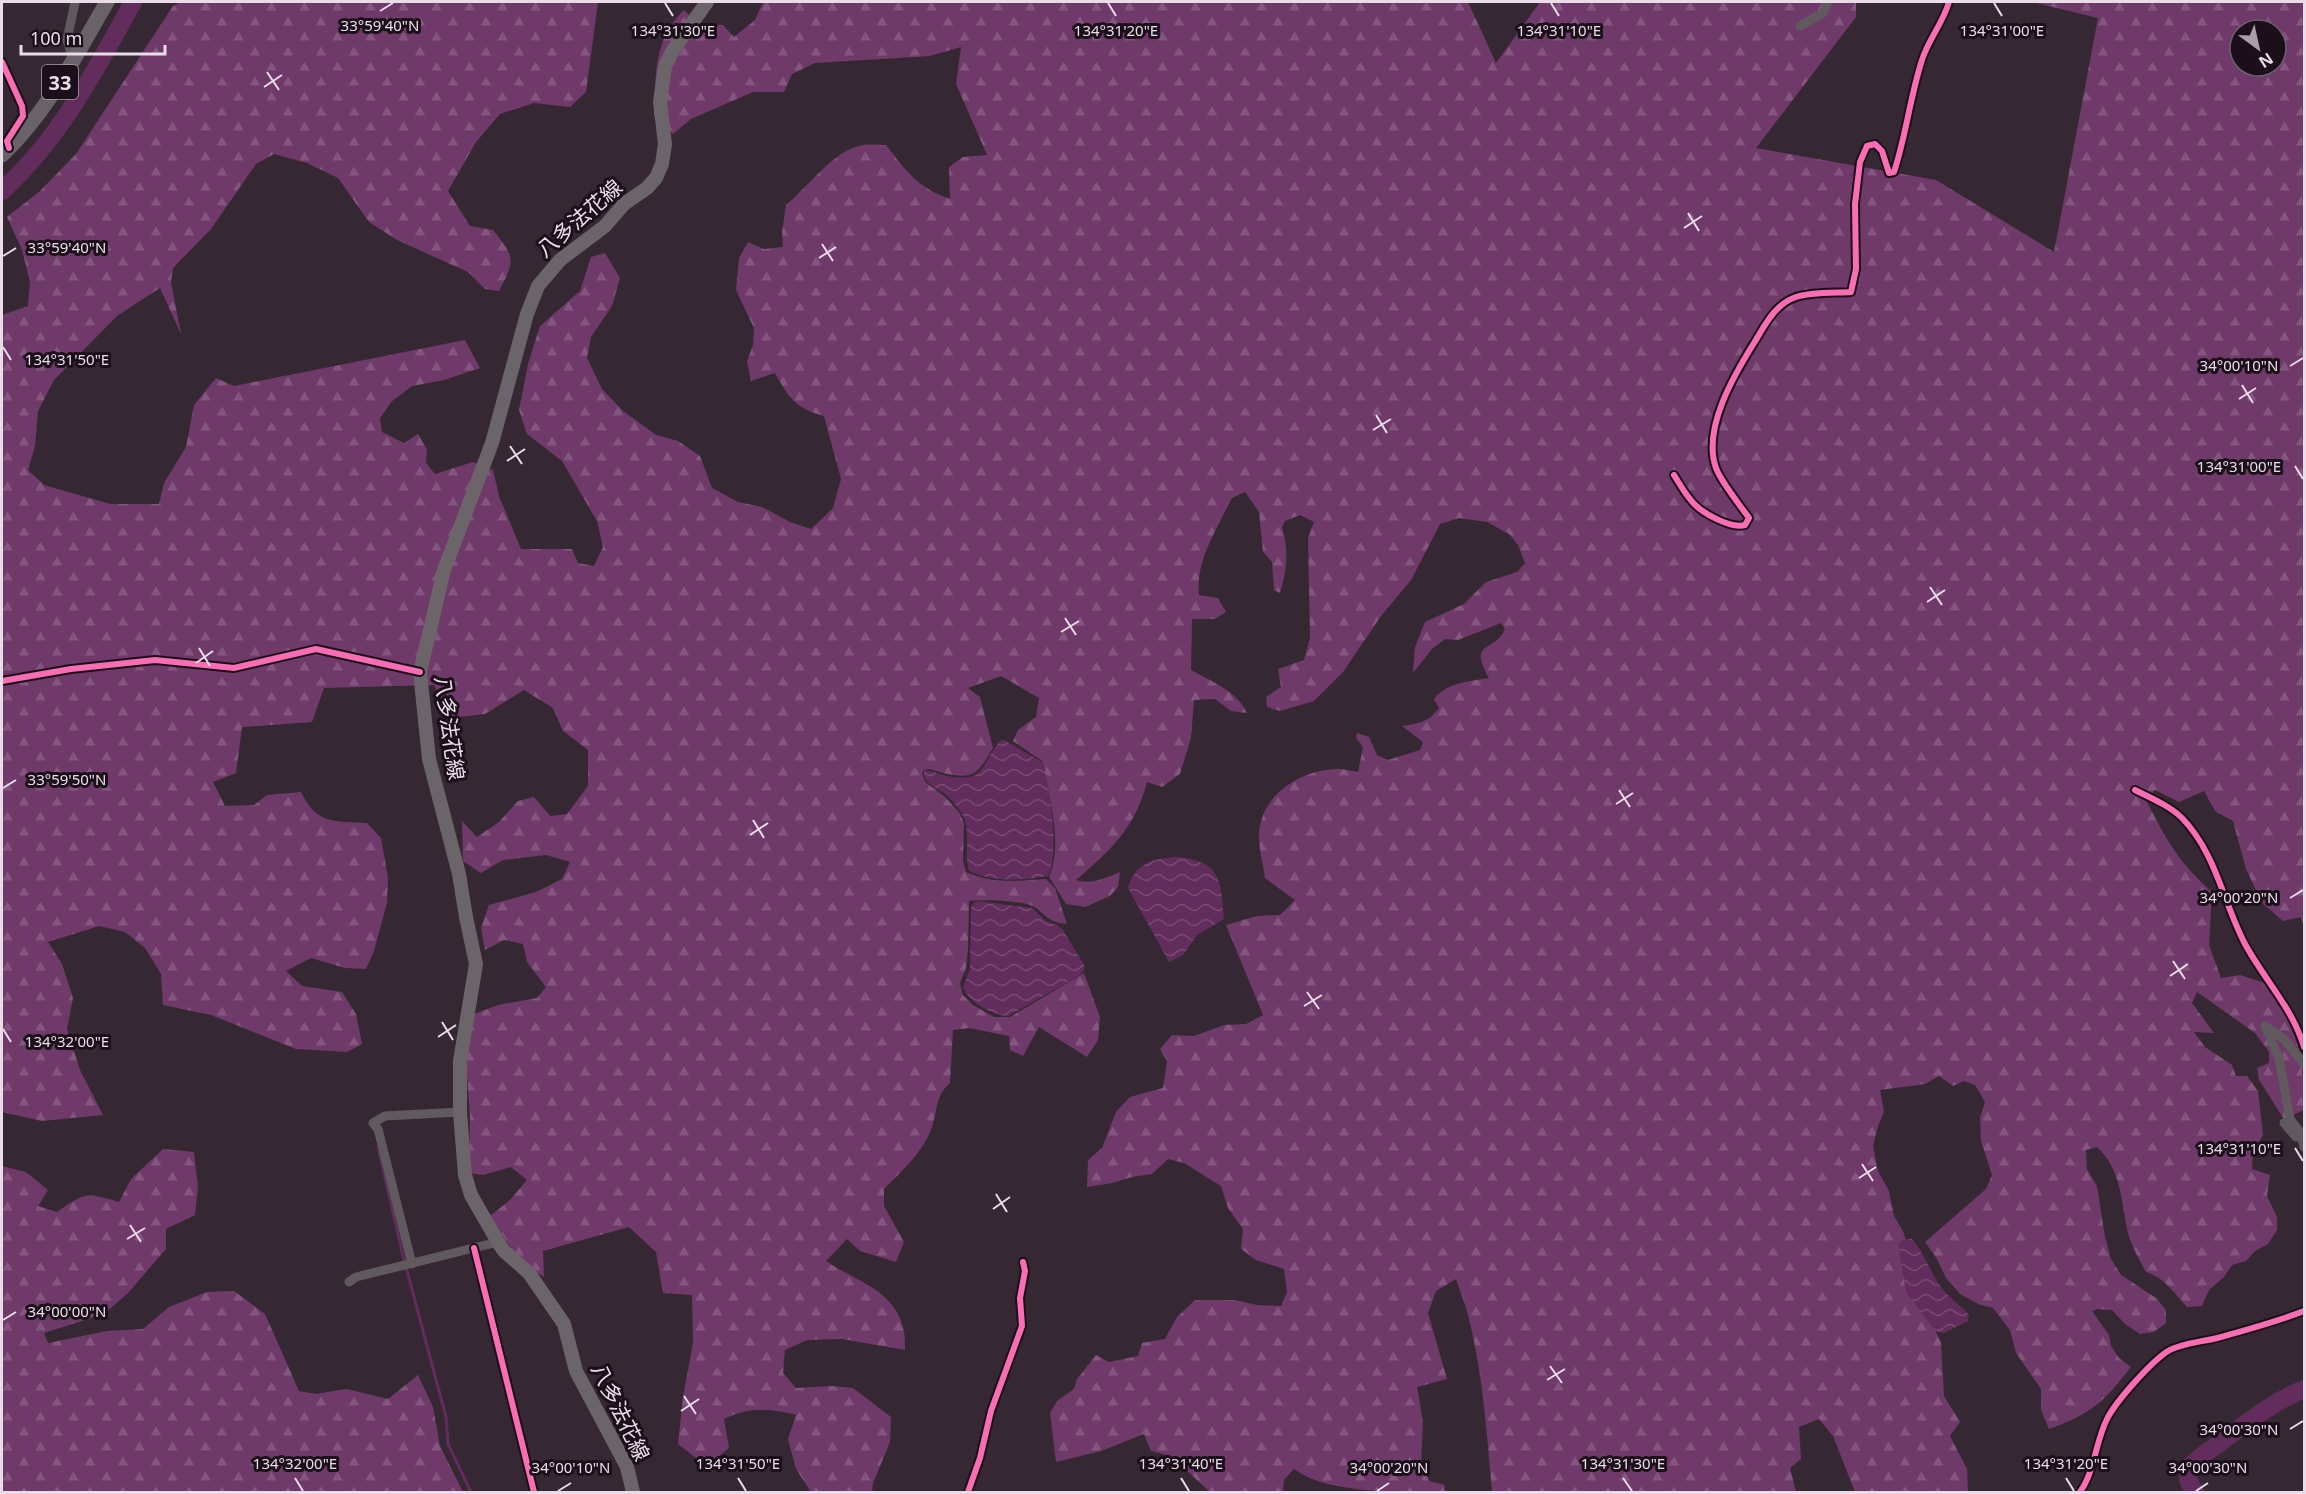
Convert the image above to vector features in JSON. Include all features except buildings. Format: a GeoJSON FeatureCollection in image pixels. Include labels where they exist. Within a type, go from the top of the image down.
{"type":"FeatureCollection","features":[{"type":"Feature","properties":{"kind":"main road","name":"33"},"geometry":{"type":"LineString","coordinates":[[5,151],[50,97],[107,2]]}},
{"type":"Feature","properties":{"kind":"main road","name":"八多法花線"},"geometry":{"type":"LineString","coordinates":[[633,1492],[627,1467],[576,1371],[564,1324],[529,1274],[504,1251],[498,1242],[471,1196],[465,1175],[460,1112],[460,1061],[476,964],[459,874],[429,759],[420,672],[444,570],[492,442],[527,314],[538,286],[560,260],[605,226],[624,204],[647,188],[656,178],[662,164],[665,144],[660,102],[665,66],[707,2]]}},
{"type":"Feature","properties":{"kind":"street"},"geometry":{"type":"LineString","coordinates":[[74,60],[67,40],[75,2]]}},
{"type":"Feature","properties":{"kind":"street"},"geometry":{"type":"LineString","coordinates":[[1800,26],[1823,13],[1828,2]]}},
{"type":"Feature","properties":{"kind":"street"},"geometry":{"type":"LineString","coordinates":[[1674,474],[1691,501],[1716,519],[1739,527],[1745,525],[1749,518],[1716,468],[1713,449],[1715,429],[1723,402],[1734,376],[1778,307],[1795,297],[1808,294],[1851,292],[1856,269],[1855,204],[1860,162],[1867,146],[1875,144],[1882,152],[1888,172],[1894,172],[1908,124],[1923,57],[1949,2]]}},
{"type":"Feature","properties":{"kind":"street"},"geometry":{"type":"LineString","coordinates":[[2,62],[22,106],[23,116],[7,141],[5,151]]}},
{"type":"Feature","properties":{"kind":"street"},"geometry":{"type":"LineString","coordinates":[[2,681],[71,669],[155,660],[234,668],[316,650],[420,672]]}},
{"type":"Feature","properties":{"kind":"street"},"geometry":{"type":"LineString","coordinates":[[2135,790],[2181,817],[2202,842],[2246,945],[2280,997],[2295,1024],[2304,1047]]}},
{"type":"Feature","properties":{"kind":"street"},"geometry":{"type":"LineString","coordinates":[[2304,1065],[2284,1039],[2265,1026],[2279,1058],[2290,1119],[2300,1132],[2304,1144]]}},
{"type":"Feature","properties":{"kind":"street"},"geometry":{"type":"LineString","coordinates":[[407,1265],[378,1129],[373,1123],[385,1116],[460,1112]]}},
{"type":"Feature","properties":{"kind":"street"},"geometry":{"type":"LineString","coordinates":[[2284,1123],[2304,1144]]}},
{"type":"Feature","properties":{"kind":"street"},"geometry":{"type":"LineString","coordinates":[[349,1282],[356,1277],[498,1242]]}},
{"type":"Feature","properties":{"kind":"street"},"geometry":{"type":"LineString","coordinates":[[474,1248],[534,1492]]}},
{"type":"Feature","properties":{"kind":"street"},"geometry":{"type":"LineString","coordinates":[[968,1492],[980,1458],[991,1411],[1022,1326],[1020,1298],[1026,1271],[1023,1262]]}},
{"type":"Feature","properties":{"kind":"street"},"geometry":{"type":"LineString","coordinates":[[2080,1492],[2088,1476],[2106,1420],[2116,1405],[2153,1363],[2180,1346],[2246,1330],[2304,1311]]}},
{"type":"Feature","properties":{"kind":"green space"},"geometry":{"type":"Polygon","coordinates":[[[181,2],[598,2],[586,92],[570,107],[534,103],[500,114],[476,142],[448,191],[470,226],[493,230],[506,247],[511,259],[499,291],[485,289],[468,272],[397,240],[369,222],[338,178],[307,163],[274,154],[256,164],[211,229],[173,268],[171,282],[181,334],[160,288],[117,316],[54,380],[38,411],[35,446],[28,470],[44,485],[110,504],[159,504],[164,483],[186,447],[194,405],[216,378],[234,386],[465,340],[480,368],[444,380],[412,386],[391,402],[380,418],[382,432],[404,443],[418,434],[427,450],[426,463],[435,474],[473,462],[493,470],[499,496],[521,549],[572,549],[578,563],[594,566],[603,547],[597,521],[562,461],[527,434],[519,410],[528,364],[540,326],[580,291],[591,257],[605,253],[620,278],[612,306],[591,337],[587,358],[602,389],[623,411],[656,435],[678,441],[700,456],[712,488],[738,502],[762,507],[790,522],[811,529],[833,508],[841,479],[824,416],[794,401],[775,373],[751,381],[747,361],[753,345],[754,328],[736,290],[739,258],[748,242],[764,249],[783,247],[782,232],[786,205],[832,161],[853,148],[866,145],[886,145],[921,184],[950,199],[949,167],[963,157],[987,155],[956,84],[961,47],[930,56],[815,63],[792,74],[784,92],[753,92],[691,119],[673,134],[654,115],[656,72],[661,46],[674,21],[684,10],[701,26],[723,25],[734,37],[755,20],[763,2],[1468,2],[1496,63],[1540,2],[1856,2],[1856,17],[1756,148],[1936,180],[2054,252],[2098,18],[2032,2],[2304,2],[2304,928],[2301,917],[2283,921],[2262,903],[2246,869],[2233,821],[2215,811],[2204,791],[2179,802],[2155,790],[2146,800],[2174,849],[2190,870],[2212,892],[2209,945],[2221,978],[2240,975],[2271,985],[2297,1042],[2304,1077],[2304,1110],[2284,1119],[2259,1080],[2257,1068],[2269,1063],[2269,1052],[2255,1033],[2197,992],[2192,1003],[2214,1033],[2194,1032],[2205,1047],[2232,1065],[2236,1076],[2247,1076],[2258,1091],[2263,1135],[2253,1152],[2252,1169],[2270,1175],[2267,1196],[2277,1217],[2277,1230],[2268,1244],[2255,1251],[2246,1261],[2232,1265],[2224,1277],[2209,1290],[2202,1306],[2187,1307],[2164,1282],[2146,1272],[2128,1233],[2116,1176],[2097,1147],[2086,1150],[2087,1169],[2097,1186],[2111,1259],[2121,1275],[2156,1298],[2166,1310],[2166,1323],[2154,1332],[2140,1334],[2125,1324],[2112,1310],[2092,1311],[2109,1335],[2111,1346],[2119,1358],[2131,1367],[2096,1406],[2076,1418],[2049,1429],[2041,1410],[2041,1389],[2016,1353],[2010,1330],[1993,1308],[1978,1304],[1960,1294],[1946,1278],[1925,1242],[1986,1189],[1992,1175],[1981,1141],[1980,1118],[1985,1102],[1975,1085],[1964,1081],[1953,1086],[1939,1076],[1925,1084],[1880,1090],[1884,1112],[1873,1146],[1878,1171],[1889,1191],[1894,1216],[1903,1231],[1927,1311],[1941,1343],[1944,1396],[1960,1422],[1950,1436],[1967,1469],[1968,1492],[1855,1492],[1833,1436],[1819,1419],[1799,1427],[1801,1459],[1790,1468],[1796,1492],[1492,1492],[1478,1362],[1468,1314],[1456,1279],[1436,1291],[1428,1313],[1447,1379],[1417,1387],[1423,1422],[1421,1464],[1429,1481],[1445,1485],[1444,1492],[1364,1490],[1344,1487],[1308,1477],[1294,1469],[1284,1480],[1283,1492],[1210,1492],[1171,1456],[1151,1451],[1144,1434],[1101,1451],[1056,1462],[1050,1413],[1057,1401],[1074,1389],[1077,1379],[1096,1355],[1109,1362],[1138,1356],[1142,1343],[1165,1339],[1177,1317],[1195,1300],[1235,1300],[1257,1305],[1281,1306],[1287,1292],[1284,1269],[1256,1260],[1241,1249],[1243,1229],[1228,1208],[1221,1186],[1184,1163],[1168,1159],[1152,1174],[1087,1187],[1088,1160],[1102,1148],[1116,1112],[1130,1097],[1163,1088],[1167,1061],[1160,1049],[1172,1035],[1194,1036],[1224,1025],[1246,1024],[1263,1015],[1226,925],[1257,916],[1280,915],[1295,900],[1265,878],[1259,832],[1262,818],[1275,796],[1285,787],[1308,774],[1338,769],[1358,772],[1363,747],[1356,738],[1357,733],[1369,737],[1377,755],[1388,760],[1420,750],[1423,742],[1402,726],[1418,723],[1431,716],[1439,708],[1434,699],[1445,689],[1489,678],[1483,666],[1482,652],[1501,636],[1505,629],[1501,623],[1458,640],[1445,639],[1432,649],[1413,673],[1415,647],[1425,622],[1464,604],[1486,582],[1517,572],[1525,563],[1518,545],[1509,534],[1487,522],[1459,518],[1440,524],[1411,580],[1381,616],[1343,672],[1314,701],[1280,711],[1267,707],[1266,697],[1281,687],[1278,669],[1304,660],[1310,638],[1308,538],[1314,522],[1300,515],[1285,521],[1282,527],[1286,544],[1286,560],[1280,593],[1274,590],[1272,562],[1263,552],[1259,512],[1245,492],[1232,498],[1214,532],[1200,570],[1199,595],[1218,598],[1226,612],[1215,619],[1192,619],[1191,670],[1231,693],[1247,713],[1231,711],[1215,699],[1194,700],[1191,738],[1180,774],[1162,787],[1147,782],[1136,812],[1120,837],[1076,880],[1093,881],[1120,872],[1118,887],[1110,896],[1085,907],[1066,904],[1049,877],[1055,851],[1055,837],[1044,767],[1042,761],[1013,741],[1018,730],[1036,717],[1039,698],[1001,676],[968,688],[980,697],[993,748],[979,769],[969,775],[954,775],[929,769],[922,773],[925,782],[944,796],[959,812],[964,823],[963,860],[966,872],[995,880],[1046,879],[1055,888],[1067,924],[1053,921],[1030,905],[999,901],[969,901],[966,968],[960,983],[963,995],[973,1005],[994,1017],[1010,1017],[1084,973],[1100,1017],[1098,1040],[1087,1057],[1039,1027],[1023,1056],[1010,1050],[1009,1036],[969,1028],[953,1030],[950,1083],[941,1094],[931,1130],[916,1154],[884,1189],[884,1206],[904,1242],[896,1262],[860,1251],[847,1239],[826,1261],[872,1287],[891,1303],[903,1327],[905,1350],[842,1339],[807,1340],[785,1350],[783,1373],[796,1388],[832,1386],[853,1388],[891,1417],[890,1442],[873,1483],[872,1492],[811,1492],[796,1469],[788,1439],[796,1415],[777,1411],[742,1412],[724,1419],[729,1448],[706,1466],[678,1444],[683,1397],[693,1343],[692,1295],[663,1293],[656,1252],[629,1227],[543,1251],[544,1277],[520,1258],[490,1216],[510,1200],[527,1180],[511,1167],[483,1175],[469,1173],[470,1117],[466,1061],[474,1014],[498,1005],[537,998],[546,987],[527,962],[523,944],[504,940],[485,950],[481,928],[489,905],[536,892],[562,879],[570,862],[546,855],[503,860],[481,873],[463,861],[462,821],[477,837],[499,822],[518,801],[534,797],[550,816],[567,814],[588,786],[588,750],[563,731],[553,708],[524,690],[485,714],[451,718],[434,685],[324,688],[312,722],[242,727],[236,773],[213,782],[225,806],[254,805],[267,795],[301,792],[307,803],[320,816],[336,821],[367,823],[381,838],[388,878],[387,903],[374,951],[366,969],[345,968],[311,958],[286,971],[302,986],[342,992],[356,1014],[362,1044],[347,1052],[296,1049],[211,1015],[163,1005],[161,974],[145,948],[125,932],[99,926],[48,942],[62,964],[73,998],[67,1029],[80,1070],[103,1115],[42,1121],[2,1112],[2,315],[28,306],[30,282],[22,250],[7,217],[40,191],[76,154],[173,6],[181,2]]]}},
{"type":"Feature","properties":{"kind":"green space"},"geometry":{"type":"Polygon","coordinates":[[[163,1149],[194,1152],[198,1187],[195,1215],[166,1229],[166,1249],[128,1293],[104,1314],[44,1333],[48,1343],[107,1331],[143,1329],[169,1307],[207,1292],[234,1291],[265,1314],[299,1391],[316,1394],[347,1389],[388,1399],[418,1375],[433,1407],[440,1446],[463,1492],[2,1492],[2,1166],[26,1172],[48,1190],[38,1206],[57,1212],[80,1197],[92,1195],[119,1202],[131,1179],[163,1149]]]}},
{"type":"Feature","properties":{"kind":"water"},"geometry":{"type":"Polygon","coordinates":[[[1004,740],[1042,762],[1051,803],[1053,836],[1052,865],[1048,876],[998,879],[969,871],[964,818],[951,800],[931,785],[924,775],[924,771],[927,771],[960,778],[976,775],[1000,741],[1004,740]]]}},
{"type":"Feature","properties":{"kind":"water"},"geometry":{"type":"Polygon","coordinates":[[[1175,857],[1202,862],[1216,874],[1222,893],[1224,919],[1197,935],[1183,955],[1169,962],[1128,888],[1135,873],[1146,864],[1159,859],[1175,857]]]}},
{"type":"Feature","properties":{"kind":"water"},"geometry":{"type":"Polygon","coordinates":[[[974,902],[1032,908],[1046,921],[1063,930],[1084,965],[1084,970],[1080,975],[1008,1016],[982,1007],[971,999],[963,988],[970,968],[971,907],[974,902]]]}},
{"type":"Feature","properties":{"kind":"water"},"geometry":{"type":"Polygon","coordinates":[[[1907,1239],[1912,1239],[1917,1245],[1945,1292],[1969,1315],[1968,1321],[1944,1333],[1932,1327],[1906,1292],[1898,1245],[1907,1239]]]}},
{"type":"Feature","properties":{"kind":"waterway"},"geometry":{"type":"LineString","coordinates":[[2,191],[42,149],[59,126],[91,78],[133,2]]}},
{"type":"Feature","properties":{"kind":"waterway"},"geometry":{"type":"LineString","coordinates":[[378,1147],[403,1256],[446,1417],[448,1444],[471,1492]]}},
{"type":"Feature","properties":{"kind":"waterway"},"geometry":{"type":"LineString","coordinates":[[2195,1492],[2188,1480],[2188,1469],[2194,1462],[2259,1414],[2304,1389]]}},
{"type":"Feature","properties":{"kind":"cycle path"},"geometry":{"type":"LineString","coordinates":[[1674,475],[1700,509],[1723,522],[1739,526],[1745,525],[1749,518],[1718,474],[1713,453],[1713,437],[1722,403],[1729,386],[1762,329],[1776,310],[1789,300],[1802,295],[1851,292],[1856,269],[1855,204],[1860,162],[1867,146],[1875,144],[1882,151],[1889,173],[1894,172],[1922,60],[1949,2]]}},
{"type":"Feature","properties":{"kind":"cycle path"},"geometry":{"type":"LineString","coordinates":[[2,62],[22,106],[23,116],[7,141],[9,148]]}},
{"type":"Feature","properties":{"kind":"cycle path"},"geometry":{"type":"LineString","coordinates":[[2,681],[71,669],[155,660],[234,668],[316,649],[420,672]]}},
{"type":"Feature","properties":{"kind":"cycle path"},"geometry":{"type":"LineString","coordinates":[[2135,790],[2172,810],[2194,832],[2211,862],[2245,944],[2286,1007],[2304,1047]]}},
{"type":"Feature","properties":{"kind":"cycle path"},"geometry":{"type":"LineString","coordinates":[[474,1248],[534,1492]]}},
{"type":"Feature","properties":{"kind":"cycle path"},"geometry":{"type":"LineString","coordinates":[[968,1492],[980,1458],[991,1411],[1022,1326],[1020,1298],[1025,1271],[1023,1262]]}},
{"type":"Feature","properties":{"kind":"cycle path"},"geometry":{"type":"LineString","coordinates":[[2080,1492],[2089,1475],[2107,1419],[2135,1382],[2161,1356],[2179,1346],[2239,1332],[2304,1311]]}}]}
